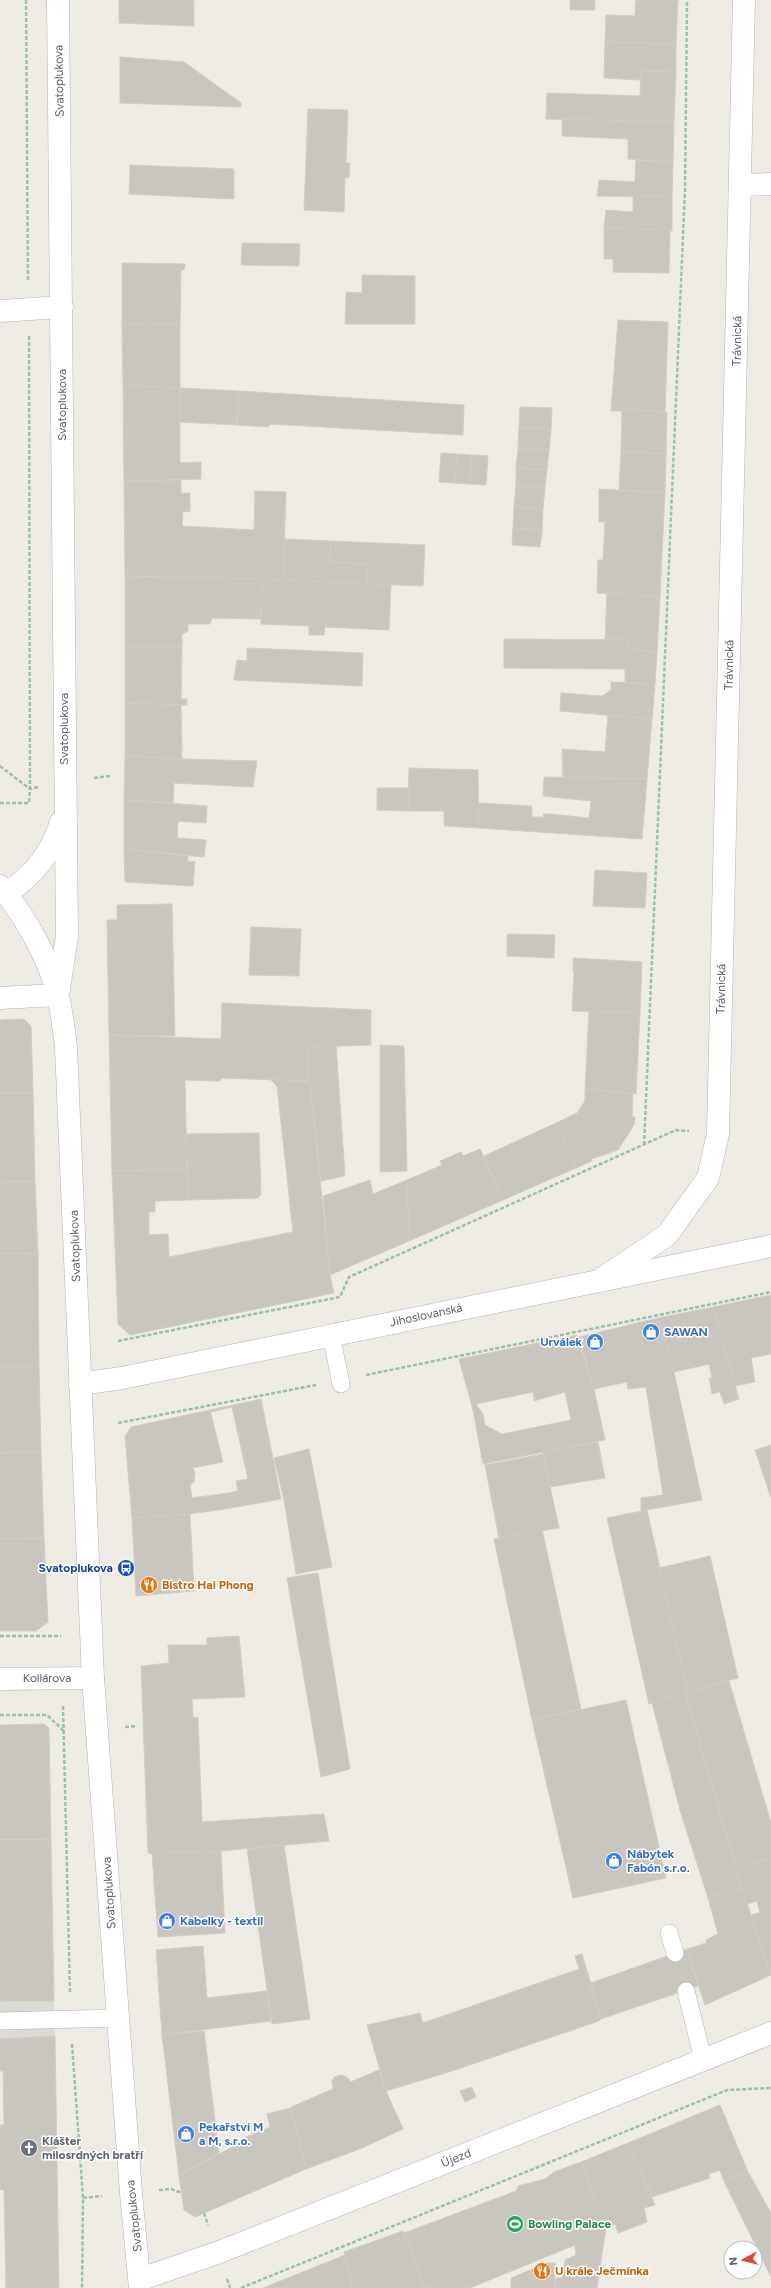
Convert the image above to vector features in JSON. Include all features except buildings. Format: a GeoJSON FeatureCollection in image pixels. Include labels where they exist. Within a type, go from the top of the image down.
{"type":"FeatureCollection","features":[{"type":"Feature","properties":{"kind":"street","name":"Svatoplukova"},"geometry":{"type":"LineString","coordinates":[[58,0],[67,936],[58,995]]}},
{"type":"Feature","properties":{"kind":"street","name":"Trávnická"},"geometry":{"type":"LineString","coordinates":[[600,1280],[667,1235],[708,1178],[718,1134],[741,185],[744,0]]}},
{"type":"Feature","properties":{"kind":"street"},"geometry":{"type":"LineString","coordinates":[[741,185],[771,184]]}},
{"type":"Feature","properties":{"kind":"street"},"geometry":{"type":"LineString","coordinates":[[0,311],[62,307]]}},
{"type":"Feature","properties":{"kind":"street","name":"Svatoplukova"},"geometry":{"type":"LineString","coordinates":[[65,810],[55,842],[43,861],[24,881],[3,890],[21,915],[49,968],[58,995],[66,1048],[93,1678],[131,2193],[140,2284]]}},
{"type":"Feature","properties":{"kind":"street"},"geometry":{"type":"LineString","coordinates":[[0,998],[58,995]]}},
{"type":"Feature","properties":{"kind":"street","name":"Jihoslovanská"},"geometry":{"type":"LineString","coordinates":[[80,1384],[122,1378],[771,1246]]}},
{"type":"Feature","properties":{"kind":"street","name":"Kollárova"},"geometry":{"type":"LineString","coordinates":[[0,1679],[93,1678]]}},
{"type":"Feature","properties":{"kind":"street","name":"Újezd"},"geometry":{"type":"LineString","coordinates":[[140,2284],[771,2033]]}},
{"type":"Feature","properties":{"kind":"lane"},"geometry":{"type":"LineString","coordinates":[[331,1335],[341,1382]]}},
{"type":"Feature","properties":{"kind":"lane"},"geometry":{"type":"LineString","coordinates":[[669,1933],[675,1952]]}},
{"type":"Feature","properties":{"kind":"lane"},"geometry":{"type":"LineString","coordinates":[[686,1991],[703,2060]]}},
{"type":"Feature","properties":{"kind":"lane"},"geometry":{"type":"LineString","coordinates":[[0,2020],[118,2018]]}},
{"type":"Feature","properties":{"kind":"path"},"geometry":{"type":"LineString","coordinates":[[0,803],[29,803],[30,789],[26,0]]}},
{"type":"Feature","properties":{"kind":"path"},"geometry":{"type":"LineString","coordinates":[[644,1145],[685,190],[687,0]]}},
{"type":"Feature","properties":{"kind":"path"},"geometry":{"type":"LineString","coordinates":[[118,1341],[340,1297],[349,1277],[676,1130],[718,1134]]}},
{"type":"Feature","properties":{"kind":"path"},"geometry":{"type":"LineString","coordinates":[[118,1423],[341,1382],[771,1292]]}},
{"type":"Feature","properties":{"kind":"path"},"geometry":{"type":"LineString","coordinates":[[0,1636],[61,1636]]}},
{"type":"Feature","properties":{"kind":"path"},"geometry":{"type":"LineString","coordinates":[[241,2288],[727,2090],[771,2088]]}},
{"type":"Feature","properties":{"kind":"path"},"geometry":{"type":"LineString","coordinates":[[170,2189],[182,2193]]}},
{"type":"Feature","properties":{"kind":"path"},"geometry":{"type":"LineString","coordinates":[[204,2213],[207,2224]]}},
{"type":"Feature","properties":{"kind":"shaded area"},"geometry":{"type":"Polygon","coordinates":[[[0,2001],[54,2001],[55,2036],[0,2039],[0,2001]]]}},
{"type":"Feature","properties":{"kind":"place","name":"SAWAN"},"geometry":{"type":"Point","coordinates":[651,1332]}},
{"type":"Feature","properties":{"kind":"place","name":"Urválek"},"geometry":{"type":"Point","coordinates":[595,1342]}},
{"type":"Feature","properties":{"kind":"place","name":"Svatoplukova"},"geometry":{"type":"Point","coordinates":[126,1568]}},
{"type":"Feature","properties":{"kind":"place","name":"Bistro Hai Phong"},"geometry":{"type":"Point","coordinates":[149,1585]}},
{"type":"Feature","properties":{"kind":"place","name":"Nábytek Fabón s.r.o."},"geometry":{"type":"Point","coordinates":[614,1861]}},
{"type":"Feature","properties":{"kind":"place","name":"Kabelky - textil"},"geometry":{"type":"Point","coordinates":[167,1921]}},
{"type":"Feature","properties":{"kind":"place","name":"Pekařství M a M, s.r.o."},"geometry":{"type":"Point","coordinates":[186,2134]}},
{"type":"Feature","properties":{"kind":"place","name":"Klášter milosrdných bratří"},"geometry":{"type":"Point","coordinates":[29,2148]}},
{"type":"Feature","properties":{"kind":"place","name":"Bowling Palace"},"geometry":{"type":"Point","coordinates":[515,2224]}},
{"type":"Feature","properties":{"kind":"place","name":"U krále Ječmínka"},"geometry":{"type":"Point","coordinates":[542,2271]}}]}
